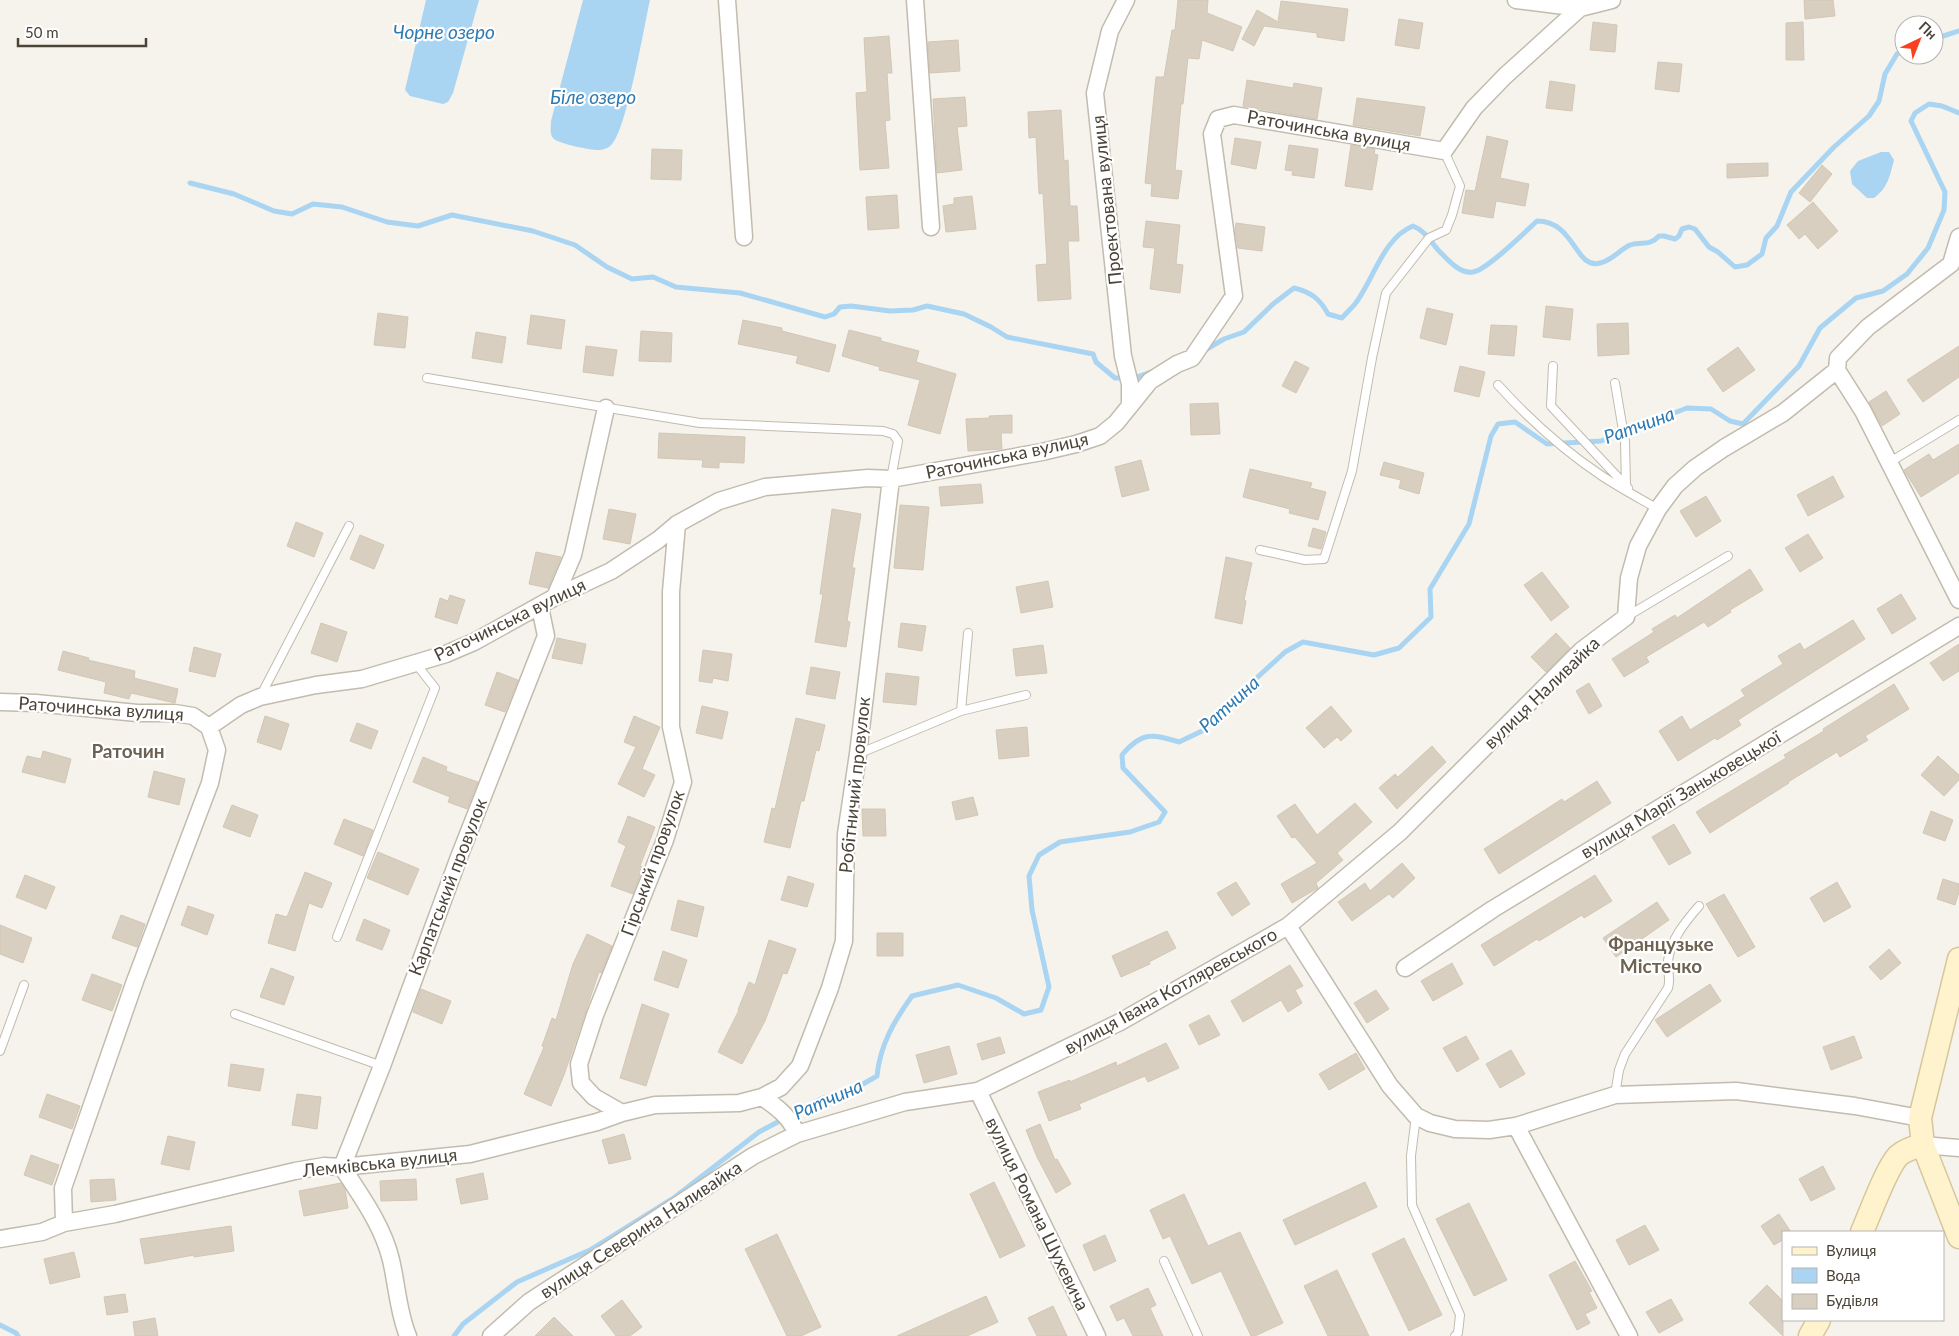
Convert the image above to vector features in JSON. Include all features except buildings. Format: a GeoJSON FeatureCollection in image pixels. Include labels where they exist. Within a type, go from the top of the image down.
{"type":"FeatureCollection","features":[{"type":"Feature","properties":{"kind":"main road"},"geometry":{"type":"LineString","coordinates":[[1959,959],[1920,1118],[1923,1144],[1959,1236]]}},
{"type":"Feature","properties":{"kind":"main road"},"geometry":{"type":"LineString","coordinates":[[1862,1231],[1891,1168],[1898,1157],[1910,1148],[1923,1144]]}},
{"type":"Feature","properties":{"kind":"main road"},"geometry":{"type":"LineString","coordinates":[[1810,1336],[1818,1321]]}},
{"type":"Feature","properties":{"kind":"street"},"geometry":{"type":"LineString","coordinates":[[727,0],[744,237]]}},
{"type":"Feature","properties":{"kind":"street"},"geometry":{"type":"LineString","coordinates":[[915,0],[931,227]]}},
{"type":"Feature","properties":{"kind":"street","name":"Проектована вулиця"},"geometry":{"type":"LineString","coordinates":[[1126,0],[1110,31],[1095,93],[1123,356],[1130,384],[1130,404]]}},
{"type":"Feature","properties":{"kind":"street"},"geometry":{"type":"LineString","coordinates":[[1516,0],[1580,8],[1612,0]]}},
{"type":"Feature","properties":{"kind":"street"},"geometry":{"type":"LineString","coordinates":[[1444,151],[1474,108],[1505,76],[1580,8]]}},
{"type":"Feature","properties":{"kind":"street","name":"Раточинська вулиця"},"geometry":{"type":"LineString","coordinates":[[0,702],[45,704],[137,713],[175,713],[192,716],[209,727],[241,705],[260,697],[316,684],[362,679],[416,664],[474,642],[556,597],[611,571],[658,540],[677,524],[720,501],[765,487],[868,478],[891,479],[1033,454],[1100,436],[1116,423],[1150,381],[1177,364],[1192,358],[1234,296],[1212,134],[1218,119],[1234,115],[1444,151]]}},
{"type":"Feature","properties":{"kind":"street"},"geometry":{"type":"LineString","coordinates":[[1959,237],[1951,264],[1868,327],[1838,358],[1837,370],[1863,411],[1959,600]]}},
{"type":"Feature","properties":{"kind":"street"},"geometry":{"type":"LineString","coordinates":[[1626,618],[1629,578],[1638,546],[1658,509],[1675,486],[1695,468],[1724,448],[1783,413],[1837,370]]}},
{"type":"Feature","properties":{"kind":"street"},"geometry":{"type":"LineString","coordinates":[[556,597],[573,555],[606,408]]}},
{"type":"Feature","properties":{"kind":"street","name":"Робітничий провулок"},"geometry":{"type":"LineString","coordinates":[[762,1097],[781,1087],[800,1066],[830,988],[844,941],[846,834],[858,754],[891,479]]}},
{"type":"Feature","properties":{"kind":"street","name":"Гірський провулок"},"geometry":{"type":"LineString","coordinates":[[622,1113],[594,1097],[587,1090],[581,1083],[579,1064],[596,1015],[665,840],[683,782],[671,727],[671,592],[677,524]]}},
{"type":"Feature","properties":{"kind":"street","name":"Карпатський провулок"},"geometry":{"type":"LineString","coordinates":[[342,1168],[382,1066],[459,857],[546,636],[540,607]]}},
{"type":"Feature","properties":{"kind":"street","name":"вулиця Наливайка"},"geometry":{"type":"LineString","coordinates":[[1288,926],[1400,832],[1582,650],[1626,618]]}},
{"type":"Feature","properties":{"kind":"street","name":"вулиця Марії Заньковецької"},"geometry":{"type":"LineString","coordinates":[[1405,968],[1502,904],[1959,626]]}},
{"type":"Feature","properties":{"kind":"street"},"geometry":{"type":"LineString","coordinates":[[64,1224],[64,1188],[136,982],[210,783],[217,750],[209,727]]}},
{"type":"Feature","properties":{"kind":"street"},"geometry":{"type":"LineString","coordinates":[[1288,926],[1390,1086],[1416,1116],[1430,1123],[1455,1129],[1489,1130],[1516,1126],[1615,1095],[1736,1091],[1855,1106],[1920,1118]]}},
{"type":"Feature","properties":{"kind":"street","name":"вулиця Івана Котляревського"},"geometry":{"type":"LineString","coordinates":[[795,1128],[905,1102],[978,1091],[1120,1022],[1288,926]]}},
{"type":"Feature","properties":{"kind":"street","name":"вулиця Романа Шухевича"},"geometry":{"type":"LineString","coordinates":[[978,1091],[1097,1336]]}},
{"type":"Feature","properties":{"kind":"street"},"geometry":{"type":"LineString","coordinates":[[762,1097],[779,1109],[795,1128]]}},
{"type":"Feature","properties":{"kind":"street","name":"Лемківська вулиця"},"geometry":{"type":"LineString","coordinates":[[0,1239],[42,1232],[64,1224],[116,1214],[295,1171],[324,1166],[342,1168],[470,1154],[597,1122],[622,1113],[655,1105],[739,1103],[762,1097]]}},
{"type":"Feature","properties":{"kind":"street"},"geometry":{"type":"LineString","coordinates":[[1516,1126],[1629,1336]]}},
{"type":"Feature","properties":{"kind":"street","name":"вулиця Северина Наливайка"},"geometry":{"type":"LineString","coordinates":[[491,1336],[530,1302],[795,1128]]}},
{"type":"Feature","properties":{"kind":"street"},"geometry":{"type":"LineString","coordinates":[[1923,1144],[1959,1148]]}},
{"type":"Feature","properties":{"kind":"street"},"geometry":{"type":"LineString","coordinates":[[342,1168],[377,1224],[391,1259],[402,1322],[408,1336]]}},
{"type":"Feature","properties":{"kind":"lane"},"geometry":{"type":"LineString","coordinates":[[1260,550],[1305,560],[1324,559],[1352,471],[1372,358],[1386,293],[1429,238],[1446,230],[1452,214],[1460,186],[1444,151]]}},
{"type":"Feature","properties":{"kind":"lane"},"geometry":{"type":"LineString","coordinates":[[1553,366],[1551,406],[1635,495]]}},
{"type":"Feature","properties":{"kind":"lane"},"geometry":{"type":"LineString","coordinates":[[427,378],[700,423],[883,431],[893,434],[898,441],[891,479]]}},
{"type":"Feature","properties":{"kind":"lane"},"geometry":{"type":"LineString","coordinates":[[1615,383],[1625,442],[1626,486]]}},
{"type":"Feature","properties":{"kind":"lane"},"geometry":{"type":"LineString","coordinates":[[1498,385],[1524,414],[1570,452],[1602,476],[1658,509]]}},
{"type":"Feature","properties":{"kind":"lane"},"geometry":{"type":"LineString","coordinates":[[1890,462],[1959,420]]}},
{"type":"Feature","properties":{"kind":"lane"},"geometry":{"type":"LineString","coordinates":[[260,697],[349,526]]}},
{"type":"Feature","properties":{"kind":"lane"},"geometry":{"type":"LineString","coordinates":[[1626,618],[1728,556]]}},
{"type":"Feature","properties":{"kind":"lane"},"geometry":{"type":"LineString","coordinates":[[961,712],[968,633]]}},
{"type":"Feature","properties":{"kind":"lane"},"geometry":{"type":"LineString","coordinates":[[337,937],[435,688],[416,664]]}},
{"type":"Feature","properties":{"kind":"lane"},"geometry":{"type":"LineString","coordinates":[[858,754],[961,712],[1026,695]]}},
{"type":"Feature","properties":{"kind":"lane"},"geometry":{"type":"LineString","coordinates":[[1615,1095],[1619,1070],[1625,1054],[1668,988],[1670,980],[1668,963],[1679,932],[1699,906]]}},
{"type":"Feature","properties":{"kind":"lane"},"geometry":{"type":"LineString","coordinates":[[0,1051],[24,985]]}},
{"type":"Feature","properties":{"kind":"lane"},"geometry":{"type":"LineString","coordinates":[[235,1014],[382,1066]]}},
{"type":"Feature","properties":{"kind":"lane"},"geometry":{"type":"LineString","coordinates":[[1416,1116],[1411,1156],[1412,1204],[1460,1315],[1458,1333],[1455,1336]]}},
{"type":"Feature","properties":{"kind":"lane"},"geometry":{"type":"LineString","coordinates":[[1164,1261],[1198,1336]]}},
{"type":"Feature","properties":{"kind":"water","name":"Чорне озеро"},"geometry":{"type":"Polygon","coordinates":[[[426,0],[479,0],[453,93],[448,102],[443,104],[410,96],[405,90],[426,0]]]}},
{"type":"Feature","properties":{"kind":"water","name":"Біле озеро"},"geometry":{"type":"Polygon","coordinates":[[[583,0],[650,0],[629,99],[618,134],[608,148],[600,150],[562,143],[554,139],[551,133],[551,121],[583,0]]]}},
{"type":"Feature","properties":{"kind":"water"},"geometry":{"type":"Polygon","coordinates":[[[1881,152],[1889,152],[1894,160],[1890,176],[1879,194],[1874,198],[1867,198],[1852,184],[1850,171],[1858,161],[1881,152]]]}},
{"type":"Feature","properties":{"kind":"waterway"},"geometry":{"type":"LineString","coordinates":[[1944,36],[1959,31]]}},
{"type":"Feature","properties":{"kind":"waterway"},"geometry":{"type":"LineString","coordinates":[[1207,349],[1224,339],[1244,332],[1273,304],[1294,288],[1314,297],[1322,304],[1328,314],[1342,318],[1362,294],[1386,249],[1403,232],[1413,226],[1425,234],[1451,263],[1459,269],[1468,272],[1479,270],[1487,265],[1537,221],[1550,223],[1559,229],[1567,236],[1579,253],[1592,263],[1605,262],[1630,245],[1649,243],[1659,236],[1675,239],[1679,236],[1682,229],[1689,227],[1695,229],[1709,247],[1718,252],[1735,267],[1747,265],[1762,254],[1766,238],[1777,226],[1791,192],[1834,147],[1869,116],[1879,101],[1885,74],[1894,59]]}},
{"type":"Feature","properties":{"kind":"waterway","name":"Ратчина"},"geometry":{"type":"LineString","coordinates":[[454,1336],[463,1324],[517,1282],[590,1250],[675,1197],[759,1132],[821,1099],[856,1088],[877,1076],[881,1054],[889,1034],[912,996],[958,985],[996,998],[1024,1014],[1041,1010],[1049,987],[1032,910],[1029,876],[1039,855],[1060,842],[1130,832],[1159,822],[1165,812],[1123,768],[1122,755],[1129,747],[1148,736],[1162,737],[1179,742],[1202,731],[1285,652],[1303,642],[1374,655],[1399,648],[1431,617],[1430,589],[1469,524],[1491,436],[1498,424],[1515,422],[1547,444],[1601,441],[1687,408],[1711,409],[1730,421],[1743,424],[1799,366],[1820,328],[1856,298],[1883,291],[1907,274],[1928,248],[1944,210],[1945,192],[1911,121],[1915,113],[1929,104],[1942,106],[1959,113]]}},
{"type":"Feature","properties":{"kind":"waterway"},"geometry":{"type":"LineString","coordinates":[[190,183],[234,194],[274,211],[292,214],[313,204],[342,207],[387,222],[418,226],[452,215],[533,231],[575,245],[607,267],[632,279],[653,277],[676,287],[740,293],[825,317],[834,314],[840,307],[851,306],[890,311],[913,310],[927,306],[964,314],[1007,337],[1093,354],[1096,362],[1115,378],[1134,378],[1151,372]]}},
{"type":"Feature","properties":{"kind":"waterway","name":"Ратчина"},"geometry":{"type":"LineString","coordinates":[[0,1325],[16,1333],[18,1336]]}},
{"type":"Feature","properties":{"kind":"district","name":"Раточин"},"geometry":{"type":"Point","coordinates":[128,751]}},
{"type":"Feature","properties":{"kind":"district","name":"Французьке Містечко"},"geometry":{"type":"Point","coordinates":[1661,955]}}]}
